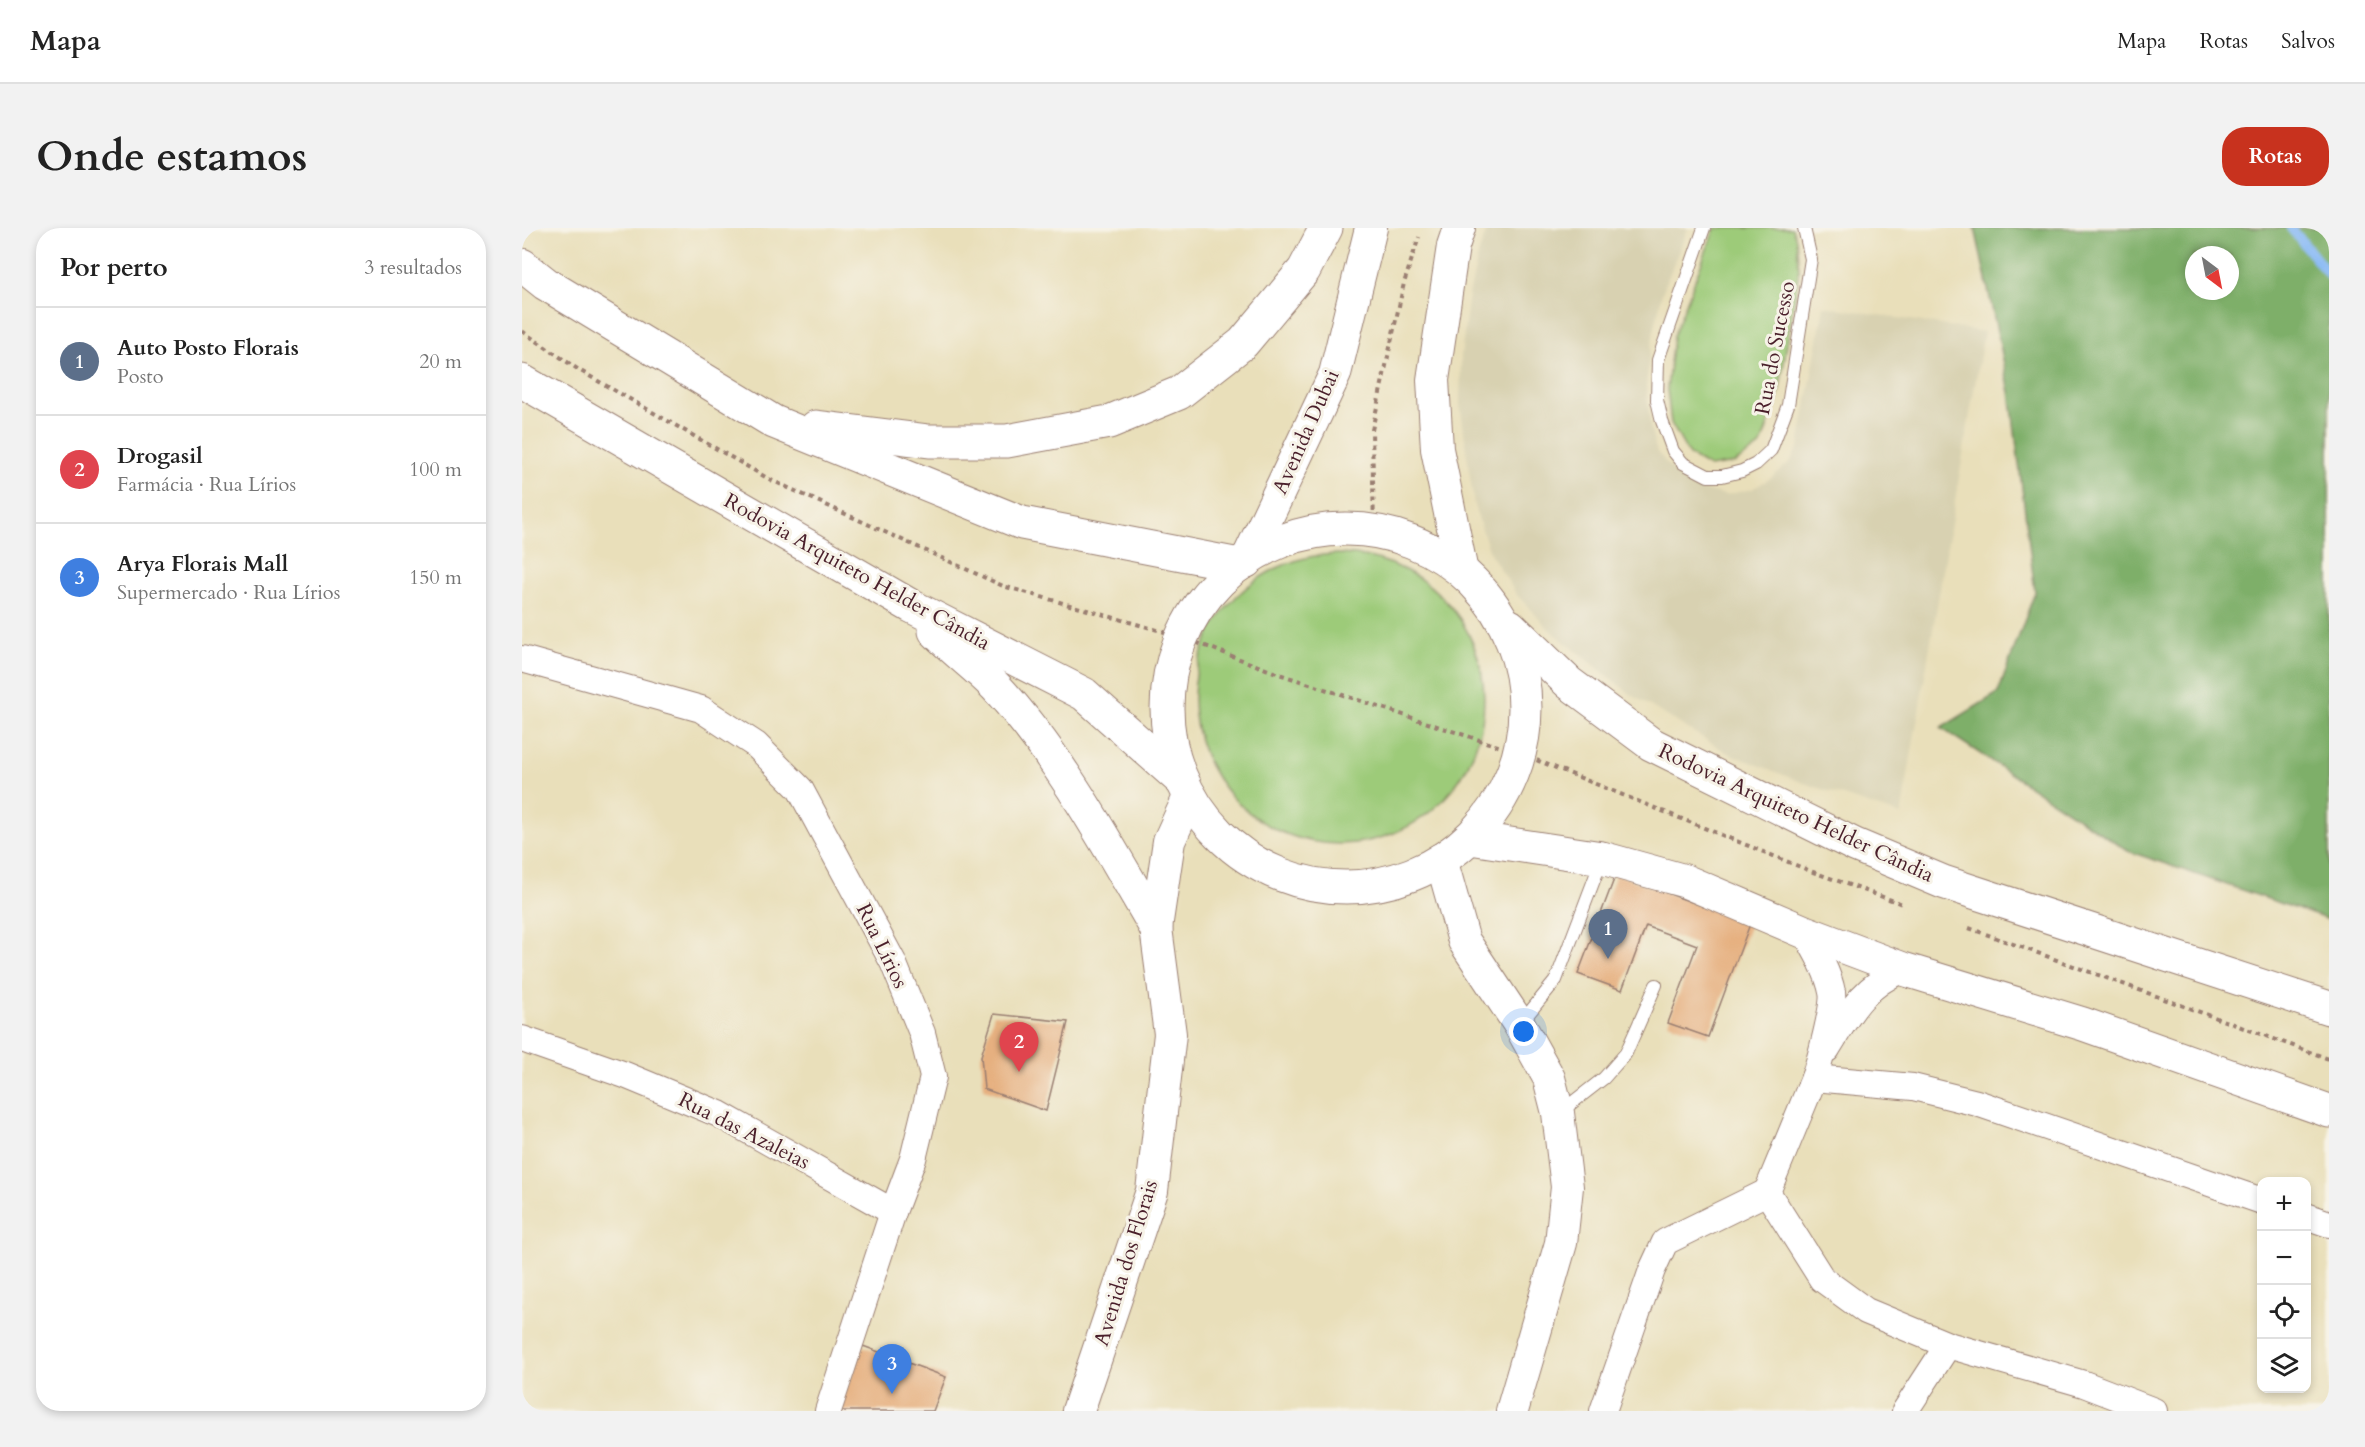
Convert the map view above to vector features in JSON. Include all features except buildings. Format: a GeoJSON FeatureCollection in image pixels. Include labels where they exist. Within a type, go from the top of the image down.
{"type":"FeatureCollection","features":[{"type":"Feature","properties":{"kind":"main road"},"geometry":{"type":"LineString","coordinates":[[774,422],[929,441],[1007,441],[1109,422],[1179,393],[1242,343],[1304,270],[1326,228]]}},
{"type":"Feature","properties":{"kind":"main road"},"geometry":{"type":"LineString","coordinates":[[522,265],[546,284],[774,422],[1022,523],[1243,563]]}},
{"type":"Feature","properties":{"kind":"main road","name":"Rodovia Arquiteto Helder Cândia"},"geometry":{"type":"LineString","coordinates":[[522,381],[911,606],[1084,694],[1185,787]]}},
{"type":"Feature","properties":{"kind":"main road"},"geometry":{"type":"LineString","coordinates":[[1320,529],[1374,529],[1438,556],[1462,572],[1488,597],[1505,621],[1526,686],[1523,745],[1503,795],[1470,838],[1441,859],[1398,877],[1361,887],[1301,883],[1245,858],[1225,839],[1185,787],[1167,729],[1168,677],[1185,627],[1212,587],[1243,563],[1282,539],[1320,529]]}},
{"type":"Feature","properties":{"kind":"main road"},"geometry":{"type":"LineString","coordinates":[[911,606],[943,639],[996,687],[1031,729],[1098,826],[1155,928]]}},
{"type":"Feature","properties":{"kind":"main road","name":"Rodovia Arquiteto Helder Cândia"},"geometry":{"type":"LineString","coordinates":[[1505,621],[1569,683],[1651,744],[1855,845],[1943,882],[2329,1008]]}},
{"type":"Feature","properties":{"kind":"main road"},"geometry":{"type":"LineString","coordinates":[[1470,838],[1602,858],[1685,881],[1805,932],[1903,969],[2083,1024],[2329,1111]]}},
{"type":"Feature","properties":{"kind":"street","name":"Avenida Dubai"},"geometry":{"type":"LineString","coordinates":[[1243,563],[1335,374],[1371,228]]}},
{"type":"Feature","properties":{"kind":"street"},"geometry":{"type":"LineString","coordinates":[[1460,228],[1453,246],[1433,380],[1437,449],[1462,572]]}},
{"type":"Feature","properties":{"kind":"street","name":"Rua Lírios"},"geometry":{"type":"LineString","coordinates":[[522,659],[700,709],[756,745],[800,789],[893,962],[922,1034],[933,1077],[913,1159],[893,1212],[828,1411]]}},
{"type":"Feature","properties":{"kind":"street","name":"Avenida dos Florais"},"geometry":{"type":"LineString","coordinates":[[1078,1411],[1152,1191],[1170,1034],[1155,928],[1169,841],[1185,787]]}},
{"type":"Feature","properties":{"kind":"street"},"geometry":{"type":"LineString","coordinates":[[1441,859],[1464,941],[1519,1024],[1549,1078],[1558,1113],[1567,1187],[1561,1243],[1512,1411]]}},
{"type":"Feature","properties":{"kind":"street"},"geometry":{"type":"LineString","coordinates":[[1805,932],[1827,975],[1833,994],[1817,1070]]}},
{"type":"Feature","properties":{"kind":"street"},"geometry":{"type":"LineString","coordinates":[[1603,1411],[1652,1270],[1665,1242],[1767,1192],[1817,1070],[1857,1002],[1868,990],[1903,969]]}},
{"type":"Feature","properties":{"kind":"street","name":"Rua das Azaleias"},"geometry":{"type":"LineString","coordinates":[[522,1039],[625,1075],[719,1114],[893,1212]]}},
{"type":"Feature","properties":{"kind":"street"},"geometry":{"type":"LineString","coordinates":[[1817,1070],[1913,1087],[1977,1103],[2257,1199]]}},
{"type":"Feature","properties":{"kind":"street"},"geometry":{"type":"LineString","coordinates":[[1767,1192],[1822,1279],[1866,1311],[1948,1345],[2084,1384],[2154,1411]]}},
{"type":"Feature","properties":{"kind":"street"},"geometry":{"type":"LineString","coordinates":[[2311,1217],[2329,1224]]}},
{"type":"Feature","properties":{"kind":"street"},"geometry":{"type":"LineString","coordinates":[[1905,1411],[1948,1345]]}},
{"type":"Feature","properties":{"kind":"lane","name":"Rua do Sucesso"},"geometry":{"type":"LineString","coordinates":[[1704,228],[1658,360],[1657,400],[1673,451],[1683,463],[1708,476],[1722,476],[1742,471],[1756,464],[1771,450],[1788,405],[1811,259],[1804,228]]}},
{"type":"Feature","properties":{"kind":"lane"},"geometry":{"type":"LineString","coordinates":[[1519,1024],[1556,980],[1602,858]]}},
{"type":"Feature","properties":{"kind":"lane"},"geometry":{"type":"LineString","coordinates":[[1558,1113],[1604,1078],[1626,1053],[1656,986]]}},
{"type":"Feature","properties":{"kind":"path"},"geometry":{"type":"LineString","coordinates":[[1374,529],[1372,430],[1404,283],[1422,228]]}},
{"type":"Feature","properties":{"kind":"path"},"geometry":{"type":"LineString","coordinates":[[522,331],[579,370],[769,479],[1003,586],[1182,637],[1279,674],[1520,753],[1813,872],[1914,908]]}},
{"type":"Feature","properties":{"kind":"path"},"geometry":{"type":"LineString","coordinates":[[1959,925],[2329,1059]]}},
{"type":"Feature","properties":{"kind":"shaded area"},"geometry":{"type":"Polygon","coordinates":[[[1488,228],[1688,228],[1662,293],[1650,351],[1646,386],[1651,431],[1657,452],[1677,475],[1700,489],[1726,495],[1752,489],[1771,478],[1790,462],[1799,446],[1824,306],[1984,332],[1901,815],[1804,783],[1728,753],[1632,695],[1551,631],[1517,595],[1490,553],[1474,505],[1460,404],[1461,356],[1469,295],[1479,252],[1488,228]]]}},
{"type":"Feature","properties":{"kind":"green space"},"geometry":{"type":"Polygon","coordinates":[[[1715,228],[1792,228],[1796,239],[1799,270],[1779,393],[1761,445],[1735,463],[1709,467],[1689,455],[1671,423],[1667,389],[1673,337],[1715,228]]]}},
{"type":"Feature","properties":{"kind":"green space"},"geometry":{"type":"Polygon","coordinates":[[[1975,228],[2329,228],[2329,920],[2128,851],[1941,728],[1998,693],[2035,592],[2010,392],[1975,228]]]}},
{"type":"Feature","properties":{"kind":"green space"},"geometry":{"type":"Polygon","coordinates":[[[1339,554],[1381,560],[1407,571],[1431,587],[1451,607],[1467,631],[1478,657],[1484,699],[1478,741],[1467,767],[1451,791],[1431,811],[1407,827],[1381,838],[1339,844],[1297,838],[1271,827],[1247,811],[1227,791],[1211,767],[1200,741],[1194,699],[1200,657],[1211,631],[1227,607],[1247,587],[1271,571],[1297,560],[1339,554]]]}},
{"type":"Feature","properties":{"kind":"waterway"},"geometry":{"type":"LineString","coordinates":[[2291,228],[2329,275]]}},
{"type":"Feature","properties":{"kind":"place","name":"Auto Posto Florais"},"geometry":{"type":"Point","coordinates":[1608,959]}},
{"type":"Feature","properties":{"kind":"place","name":"Drogasil"},"geometry":{"type":"Point","coordinates":[1019,1072]}},
{"type":"Feature","properties":{"kind":"place","name":"Arya Florais Mall"},"geometry":{"type":"Point","coordinates":[892,1394]}}]}
